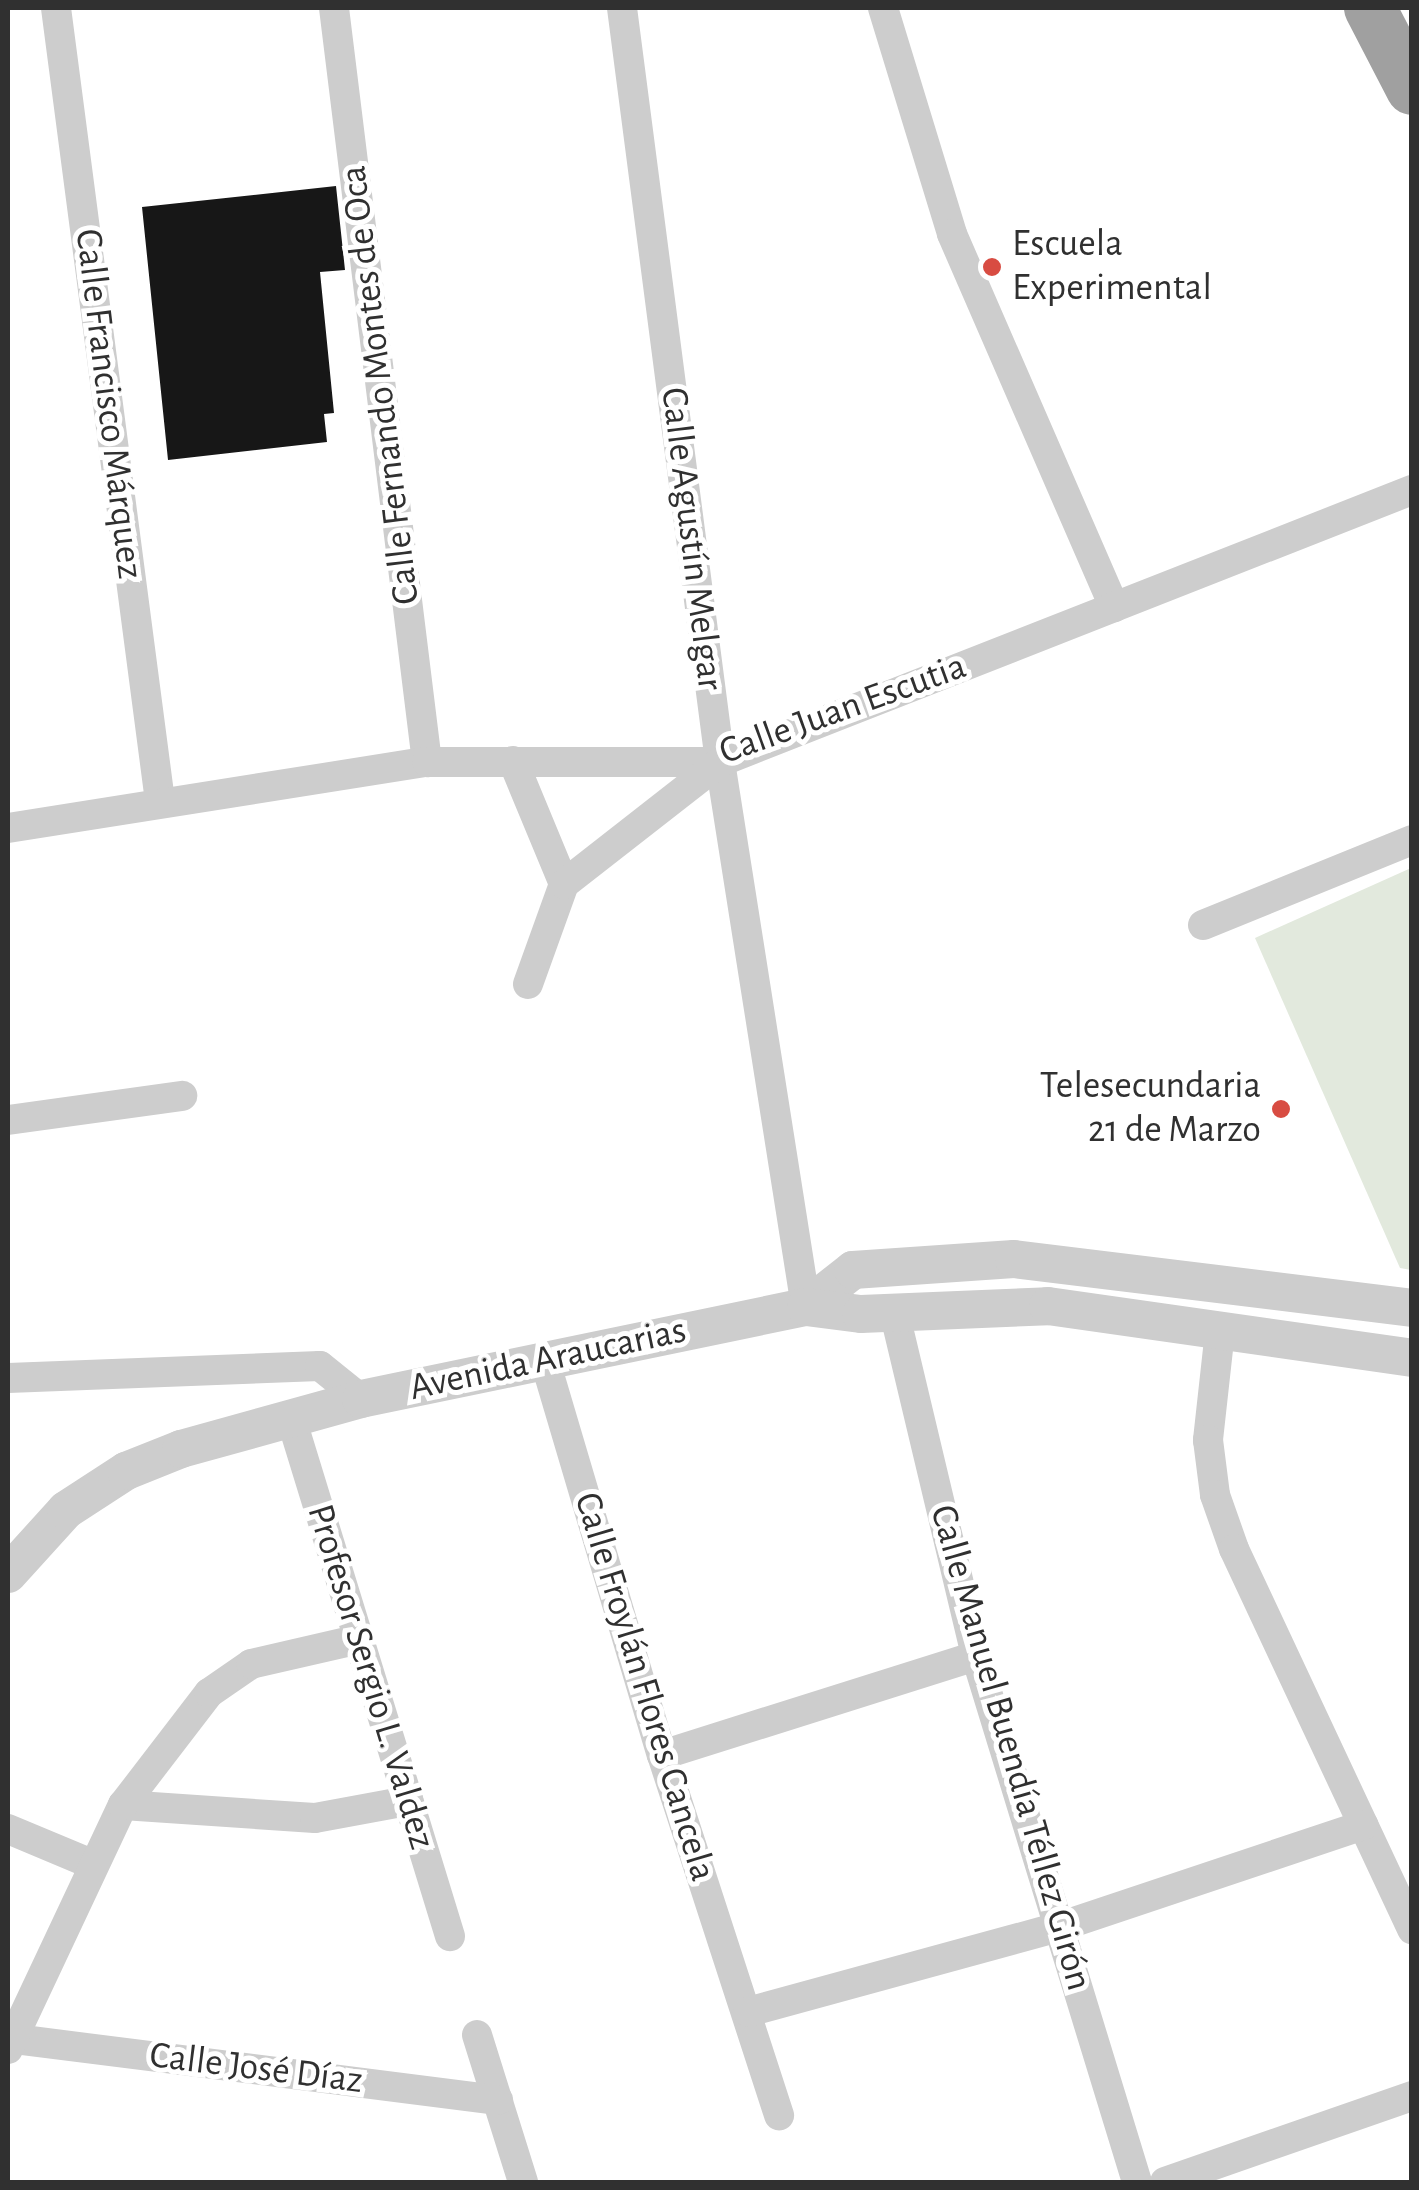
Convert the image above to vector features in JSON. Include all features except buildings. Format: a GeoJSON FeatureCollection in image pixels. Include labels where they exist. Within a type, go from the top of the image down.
{"type":"FeatureCollection","features":[{"type":"Feature","properties":{"kind":"highway"},"geometry":{"type":"LineString","coordinates":[[1370,8],[1412,90]]}},
{"type":"Feature","properties":{"kind":"street","name":"Calle Francisco Márquez"},"geometry":{"type":"LineString","coordinates":[[56,8],[160,801]]}},
{"type":"Feature","properties":{"kind":"street","name":"Calle Fernando Montes de Oca"},"geometry":{"type":"LineString","coordinates":[[334,8],[427,762]]}},
{"type":"Feature","properties":{"kind":"street","name":"Calle Agustín Melgar"},"geometry":{"type":"LineString","coordinates":[[622,8],[720,762],[806,1306]]}},
{"type":"Feature","properties":{"kind":"street"},"geometry":{"type":"LineString","coordinates":[[883,8],[952,234],[1114,606]]}},
{"type":"Feature","properties":{"kind":"street","name":"Calle Juan Escutia"},"geometry":{"type":"LineString","coordinates":[[8,828],[160,801],[427,762],[720,762],[1412,490]]}},
{"type":"Feature","properties":{"kind":"street"},"geometry":{"type":"LineString","coordinates":[[514,761],[564,884]]}},
{"type":"Feature","properties":{"kind":"street"},"geometry":{"type":"LineString","coordinates":[[528,984],[564,884],[720,762]]}},
{"type":"Feature","properties":{"kind":"street"},"geometry":{"type":"LineString","coordinates":[[1204,925],[1412,840]]}},
{"type":"Feature","properties":{"kind":"street"},"geometry":{"type":"LineString","coordinates":[[8,1120],[182,1096]]}},
{"type":"Feature","properties":{"kind":"street"},"geometry":{"type":"LineString","coordinates":[[1048,1306],[1052,1259]]}},
{"type":"Feature","properties":{"kind":"street","name":"Avenida Araucarias"},"geometry":{"type":"LineString","coordinates":[[806,1306],[854,1270],[1052,1259],[1412,1308]]}},
{"type":"Feature","properties":{"kind":"street","name":"Avenida Araucarias"},"geometry":{"type":"LineString","coordinates":[[8,1574],[66,1510],[126,1471],[360,1399],[806,1306],[894,1312],[1048,1306],[1412,1358]]}},
{"type":"Feature","properties":{"kind":"street","name":"Calle Manuel Buendía Téllez Girón"},"geometry":{"type":"LineString","coordinates":[[894,1312],[976,1656],[1137,2182]]}},
{"type":"Feature","properties":{"kind":"street"},"geometry":{"type":"LineString","coordinates":[[1220,1330],[1208,1440],[1215,1494],[1234,1548],[1412,1929]]}},
{"type":"Feature","properties":{"kind":"street","name":"Calle Froylán Flores Cancela"},"geometry":{"type":"LineString","coordinates":[[545,1361],[662,1755],[779,2116]]}},
{"type":"Feature","properties":{"kind":"street"},"geometry":{"type":"LineString","coordinates":[[8,1378],[320,1366],[360,1399]]}},
{"type":"Feature","properties":{"kind":"street","name":"Profesor Sergio L. Valdez"},"geometry":{"type":"LineString","coordinates":[[290,1418],[450,1936]]}},
{"type":"Feature","properties":{"kind":"street","name":"Calle José Díaz"},"geometry":{"type":"LineString","coordinates":[[359,1638],[230,1674],[124,1805],[11,2044],[498,2100]]}},
{"type":"Feature","properties":{"kind":"street"},"geometry":{"type":"LineString","coordinates":[[662,1755],[976,1656]]}},
{"type":"Feature","properties":{"kind":"street"},"geometry":{"type":"LineString","coordinates":[[124,1805],[315,1818],[408,1801]]}},
{"type":"Feature","properties":{"kind":"street"},"geometry":{"type":"LineString","coordinates":[[748,2012],[1059,1926],[1363,1824]]}},
{"type":"Feature","properties":{"kind":"street"},"geometry":{"type":"LineString","coordinates":[[8,1830],[94,1865]]}},
{"type":"Feature","properties":{"kind":"street"},"geometry":{"type":"LineString","coordinates":[[477,2035],[523,2182]]}},
{"type":"Feature","properties":{"kind":"street"},"geometry":{"type":"LineString","coordinates":[[1165,2182],[1412,2096]]}},
{"type":"Feature","properties":{"kind":"shaded area"},"geometry":{"type":"Polygon","coordinates":[[[1411,868],[1411,1270],[1400,1268],[1255,938],[1411,868]]]}},
{"type":"Feature","properties":{"kind":"place","name":"Escuela Experimental"},"geometry":{"type":"Point","coordinates":[992,267]}},
{"type":"Feature","properties":{"kind":"place","name":"Telesecundaria 21 de Marzo"},"geometry":{"type":"Point","coordinates":[1281,1109]}}]}
